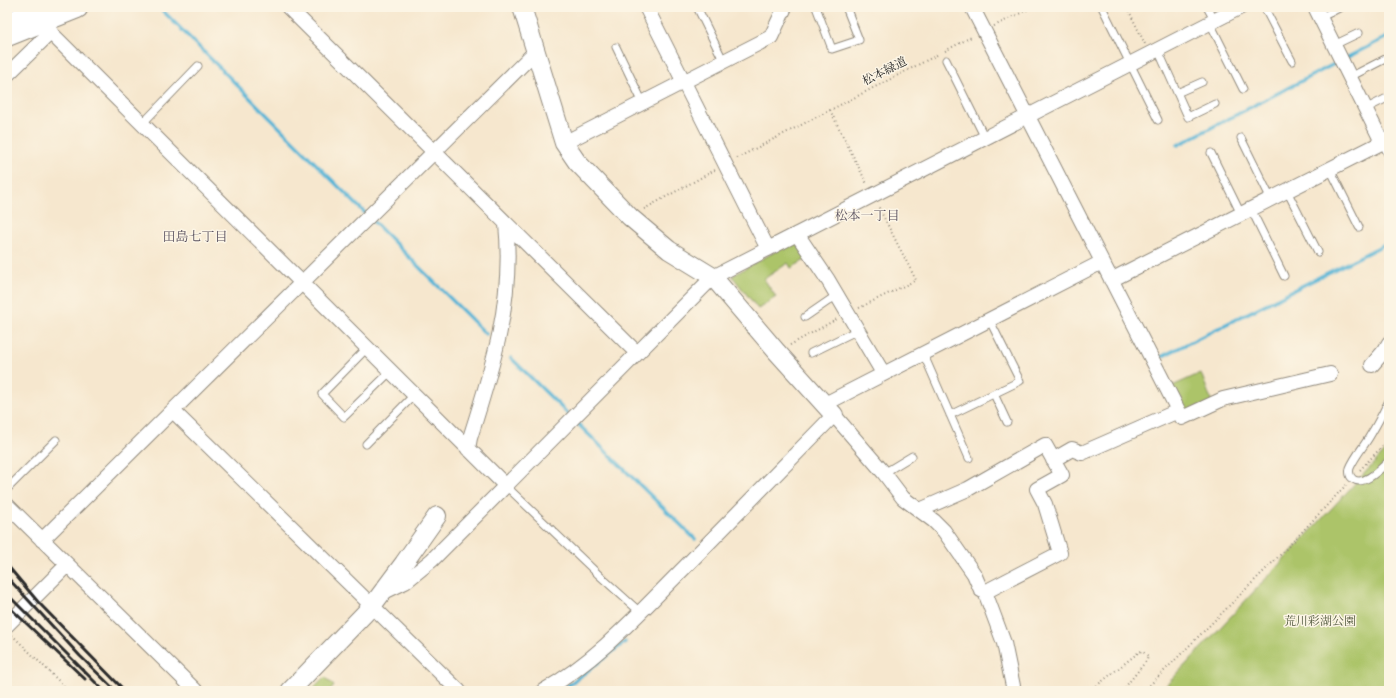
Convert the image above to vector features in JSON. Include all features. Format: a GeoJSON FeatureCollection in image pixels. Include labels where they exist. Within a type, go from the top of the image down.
{"type":"FeatureCollection","features":[{"type":"Feature","properties":{"kind":"highway"},"geometry":{"type":"LineString","coordinates":[[7,35],[77,7]]}},
{"type":"Feature","properties":{"kind":"highway"},"geometry":{"type":"LineString","coordinates":[[7,24],[47,20]]}},
{"type":"Feature","properties":{"kind":"street"},"geometry":{"type":"LineString","coordinates":[[288,7],[638,353]]}},
{"type":"Feature","properties":{"kind":"street"},"geometry":{"type":"LineString","coordinates":[[522,7],[564,143],[576,162],[630,217],[669,250],[713,277],[884,473],[902,498],[920,510],[944,531],[974,574],[981,590],[984,592],[1004,643],[1014,691]]}},
{"type":"Feature","properties":{"kind":"street"},"geometry":{"type":"LineString","coordinates":[[646,7],[768,249]]}},
{"type":"Feature","properties":{"kind":"street"},"geometry":{"type":"LineString","coordinates":[[564,143],[771,37],[785,7]]}},
{"type":"Feature","properties":{"kind":"street"},"geometry":{"type":"LineString","coordinates":[[972,7],[1182,418],[1223,399],[1330,374]]}},
{"type":"Feature","properties":{"kind":"street"},"geometry":{"type":"LineString","coordinates":[[377,600],[405,582],[432,560],[713,277],[1154,52],[1234,9]]}},
{"type":"Feature","properties":{"kind":"street"},"geometry":{"type":"LineString","coordinates":[[1111,280],[1385,140],[1365,109],[1318,12]]}},
{"type":"Feature","properties":{"kind":"street"},"geometry":{"type":"LineString","coordinates":[[7,75],[47,20],[143,123],[506,486]]}},
{"type":"Feature","properties":{"kind":"street"},"geometry":{"type":"LineString","coordinates":[[42,540],[536,52]]}},
{"type":"Feature","properties":{"kind":"street"},"geometry":{"type":"LineString","coordinates":[[468,449],[470,438],[492,368],[499,339],[507,292],[508,248],[506,224]]}},
{"type":"Feature","properties":{"kind":"street"},"geometry":{"type":"LineString","coordinates":[[797,234],[828,280],[884,373]]}},
{"type":"Feature","properties":{"kind":"street"},"geometry":{"type":"LineString","coordinates":[[543,691],[585,663],[623,630],[830,410],[884,373],[1102,262]]}},
{"type":"Feature","properties":{"kind":"street"},"geometry":{"type":"LineString","coordinates":[[1372,365],[1389,343]]}},
{"type":"Feature","properties":{"kind":"street"},"geometry":{"type":"LineString","coordinates":[[173,411],[377,600],[459,691]]}},
{"type":"Feature","properties":{"kind":"street"},"geometry":{"type":"LineString","coordinates":[[1053,460],[1072,450],[1082,453],[1178,411]]}},
{"type":"Feature","properties":{"kind":"street"},"geometry":{"type":"LineString","coordinates":[[920,510],[968,489],[1044,445],[1062,476],[1037,489],[1045,504],[1060,553],[984,592]]}},
{"type":"Feature","properties":{"kind":"street"},"geometry":{"type":"LineString","coordinates":[[7,505],[196,691]]}},
{"type":"Feature","properties":{"kind":"street"},"geometry":{"type":"LineString","coordinates":[[290,691],[377,600],[437,516]]}},
{"type":"Feature","properties":{"kind":"street"},"geometry":{"type":"LineString","coordinates":[[7,625],[67,565]]}},
{"type":"Feature","properties":{"kind":"lane"},"geometry":{"type":"LineString","coordinates":[[697,7],[724,62]]}},
{"type":"Feature","properties":{"kind":"lane"},"geometry":{"type":"LineString","coordinates":[[816,7],[832,49],[859,40],[846,7]]}},
{"type":"Feature","properties":{"kind":"lane"},"geometry":{"type":"LineString","coordinates":[[1102,7],[1158,120]]}},
{"type":"Feature","properties":{"kind":"lane"},"geometry":{"type":"LineString","coordinates":[[1207,7],[1212,16],[1210,23],[1243,89]]}},
{"type":"Feature","properties":{"kind":"lane"},"geometry":{"type":"LineString","coordinates":[[1264,7],[1292,61]]}},
{"type":"Feature","properties":{"kind":"lane"},"geometry":{"type":"LineString","coordinates":[[1318,12],[1340,7]]}},
{"type":"Feature","properties":{"kind":"lane"},"geometry":{"type":"LineString","coordinates":[[1334,45],[1359,33]]}},
{"type":"Feature","properties":{"kind":"lane"},"geometry":{"type":"LineString","coordinates":[[616,47],[643,103]]}},
{"type":"Feature","properties":{"kind":"lane"},"geometry":{"type":"LineString","coordinates":[[1154,52],[1177,93],[1188,117],[1216,104]]}},
{"type":"Feature","properties":{"kind":"lane"},"geometry":{"type":"LineString","coordinates":[[1350,77],[1389,57]]}},
{"type":"Feature","properties":{"kind":"lane"},"geometry":{"type":"LineString","coordinates":[[946,60],[985,138]]}},
{"type":"Feature","properties":{"kind":"lane"},"geometry":{"type":"LineString","coordinates":[[143,123],[198,66]]}},
{"type":"Feature","properties":{"kind":"lane"},"geometry":{"type":"LineString","coordinates":[[1177,93],[1202,82]]}},
{"type":"Feature","properties":{"kind":"lane"},"geometry":{"type":"LineString","coordinates":[[1365,109],[1387,98]]}},
{"type":"Feature","properties":{"kind":"lane"},"geometry":{"type":"LineString","coordinates":[[1241,138],[1271,199]]}},
{"type":"Feature","properties":{"kind":"lane"},"geometry":{"type":"LineString","coordinates":[[1385,140],[1389,156]]}},
{"type":"Feature","properties":{"kind":"lane"},"geometry":{"type":"LineString","coordinates":[[1212,153],[1284,276]]}},
{"type":"Feature","properties":{"kind":"lane"},"geometry":{"type":"LineString","coordinates":[[1330,169],[1359,227]]}},
{"type":"Feature","properties":{"kind":"lane"},"geometry":{"type":"LineString","coordinates":[[1287,191],[1318,252]]}},
{"type":"Feature","properties":{"kind":"lane"},"geometry":{"type":"LineString","coordinates":[[805,317],[837,295]]}},
{"type":"Feature","properties":{"kind":"lane"},"geometry":{"type":"LineString","coordinates":[[950,415],[1020,381],[989,319]]}},
{"type":"Feature","properties":{"kind":"lane"},"geometry":{"type":"LineString","coordinates":[[811,353],[858,330]]}},
{"type":"Feature","properties":{"kind":"lane"},"geometry":{"type":"LineString","coordinates":[[367,348],[322,394],[344,417],[391,371]]}},
{"type":"Feature","properties":{"kind":"lane"},"geometry":{"type":"LineString","coordinates":[[923,353],[969,458]]}},
{"type":"Feature","properties":{"kind":"lane"},"geometry":{"type":"LineString","coordinates":[[994,394],[1007,422]]}},
{"type":"Feature","properties":{"kind":"lane"},"geometry":{"type":"LineString","coordinates":[[366,444],[414,395]]}},
{"type":"Feature","properties":{"kind":"lane"},"geometry":{"type":"LineString","coordinates":[[1389,401],[1349,471],[1352,478],[1358,481],[1368,478],[1389,461]]}},
{"type":"Feature","properties":{"kind":"lane"},"geometry":{"type":"LineString","coordinates":[[7,488],[56,440]]}},
{"type":"Feature","properties":{"kind":"lane"},"geometry":{"type":"LineString","coordinates":[[884,473],[912,456]]}},
{"type":"Feature","properties":{"kind":"lane"},"geometry":{"type":"LineString","coordinates":[[506,486],[640,612]]}},
{"type":"Feature","properties":{"kind":"path","name":"松本緑道"},"geometry":{"type":"LineString","coordinates":[[873,195],[830,110],[984,30],[1033,7]]}},
{"type":"Feature","properties":{"kind":"path"},"geometry":{"type":"LineString","coordinates":[[1126,7],[1154,52]]}},
{"type":"Feature","properties":{"kind":"path"},"geometry":{"type":"LineString","coordinates":[[777,352],[848,313],[916,280],[873,195]]}},
{"type":"Feature","properties":{"kind":"path"},"geometry":{"type":"LineString","coordinates":[[1144,691],[1286,548],[1389,439]]}},
{"type":"Feature","properties":{"kind":"path"},"geometry":{"type":"LineString","coordinates":[[7,630],[69,691]]}},
{"type":"Feature","properties":{"kind":"path"},"geometry":{"type":"LineString","coordinates":[[1090,691],[1142,651],[1148,656],[1147,660],[1122,691]]}},
{"type":"Feature","properties":{"kind":"green space"},"geometry":{"type":"Polygon","coordinates":[[[796,242],[807,259],[791,268],[788,263],[764,279],[776,297],[758,309],[732,276],[790,243],[796,242]]]}},
{"type":"Feature","properties":{"kind":"green space"},"geometry":{"type":"Polygon","coordinates":[[[1201,373],[1212,403],[1182,415],[1168,388],[1201,373]]]}},
{"type":"Feature","properties":{"kind":"green space","name":"荒川彩湖公園"},"geometry":{"type":"Polygon","coordinates":[[[1389,447],[1389,691],[1161,691],[1389,447]]]}},
{"type":"Feature","properties":{"kind":"green space"},"geometry":{"type":"Polygon","coordinates":[[[325,677],[334,686],[330,691],[312,690],[325,677]]]}},
{"type":"Feature","properties":{"kind":"waterway"},"geometry":{"type":"LineString","coordinates":[[159,7],[367,215]]}},
{"type":"Feature","properties":{"kind":"waterway"},"geometry":{"type":"LineString","coordinates":[[1344,59],[1389,36]]}},
{"type":"Feature","properties":{"kind":"waterway"},"geometry":{"type":"LineString","coordinates":[[1178,145],[1338,62]]}},
{"type":"Feature","properties":{"kind":"waterway"},"geometry":{"type":"LineString","coordinates":[[371,219],[486,334]]}},
{"type":"Feature","properties":{"kind":"waterway"},"geometry":{"type":"LineString","coordinates":[[1157,359],[1389,242]]}},
{"type":"Feature","properties":{"kind":"waterway"},"geometry":{"type":"LineString","coordinates":[[511,358],[570,416]]}},
{"type":"Feature","properties":{"kind":"waterway"},"geometry":{"type":"LineString","coordinates":[[574,420],[695,539]]}},
{"type":"Feature","properties":{"kind":"waterway"},"geometry":{"type":"LineString","coordinates":[[561,691],[625,642]]}},
{"type":"Feature","properties":{"kind":"railway"},"geometry":{"type":"LineString","coordinates":[[7,565],[39,603],[125,691]]}},
{"type":"Feature","properties":{"kind":"railway"},"geometry":{"type":"LineString","coordinates":[[7,577],[80,656],[116,691]]}},
{"type":"Feature","properties":{"kind":"railway"},"geometry":{"type":"LineString","coordinates":[[7,594],[104,691]]}},
{"type":"Feature","properties":{"kind":"railway"},"geometry":{"type":"LineString","coordinates":[[7,605],[85,679]]}},
{"type":"Feature","properties":{"kind":"district","name":"松本一丁目"},"geometry":{"type":"Point","coordinates":[867,216]}},
{"type":"Feature","properties":{"kind":"district","name":"田島七丁目"},"geometry":{"type":"Point","coordinates":[195,237]}}]}
